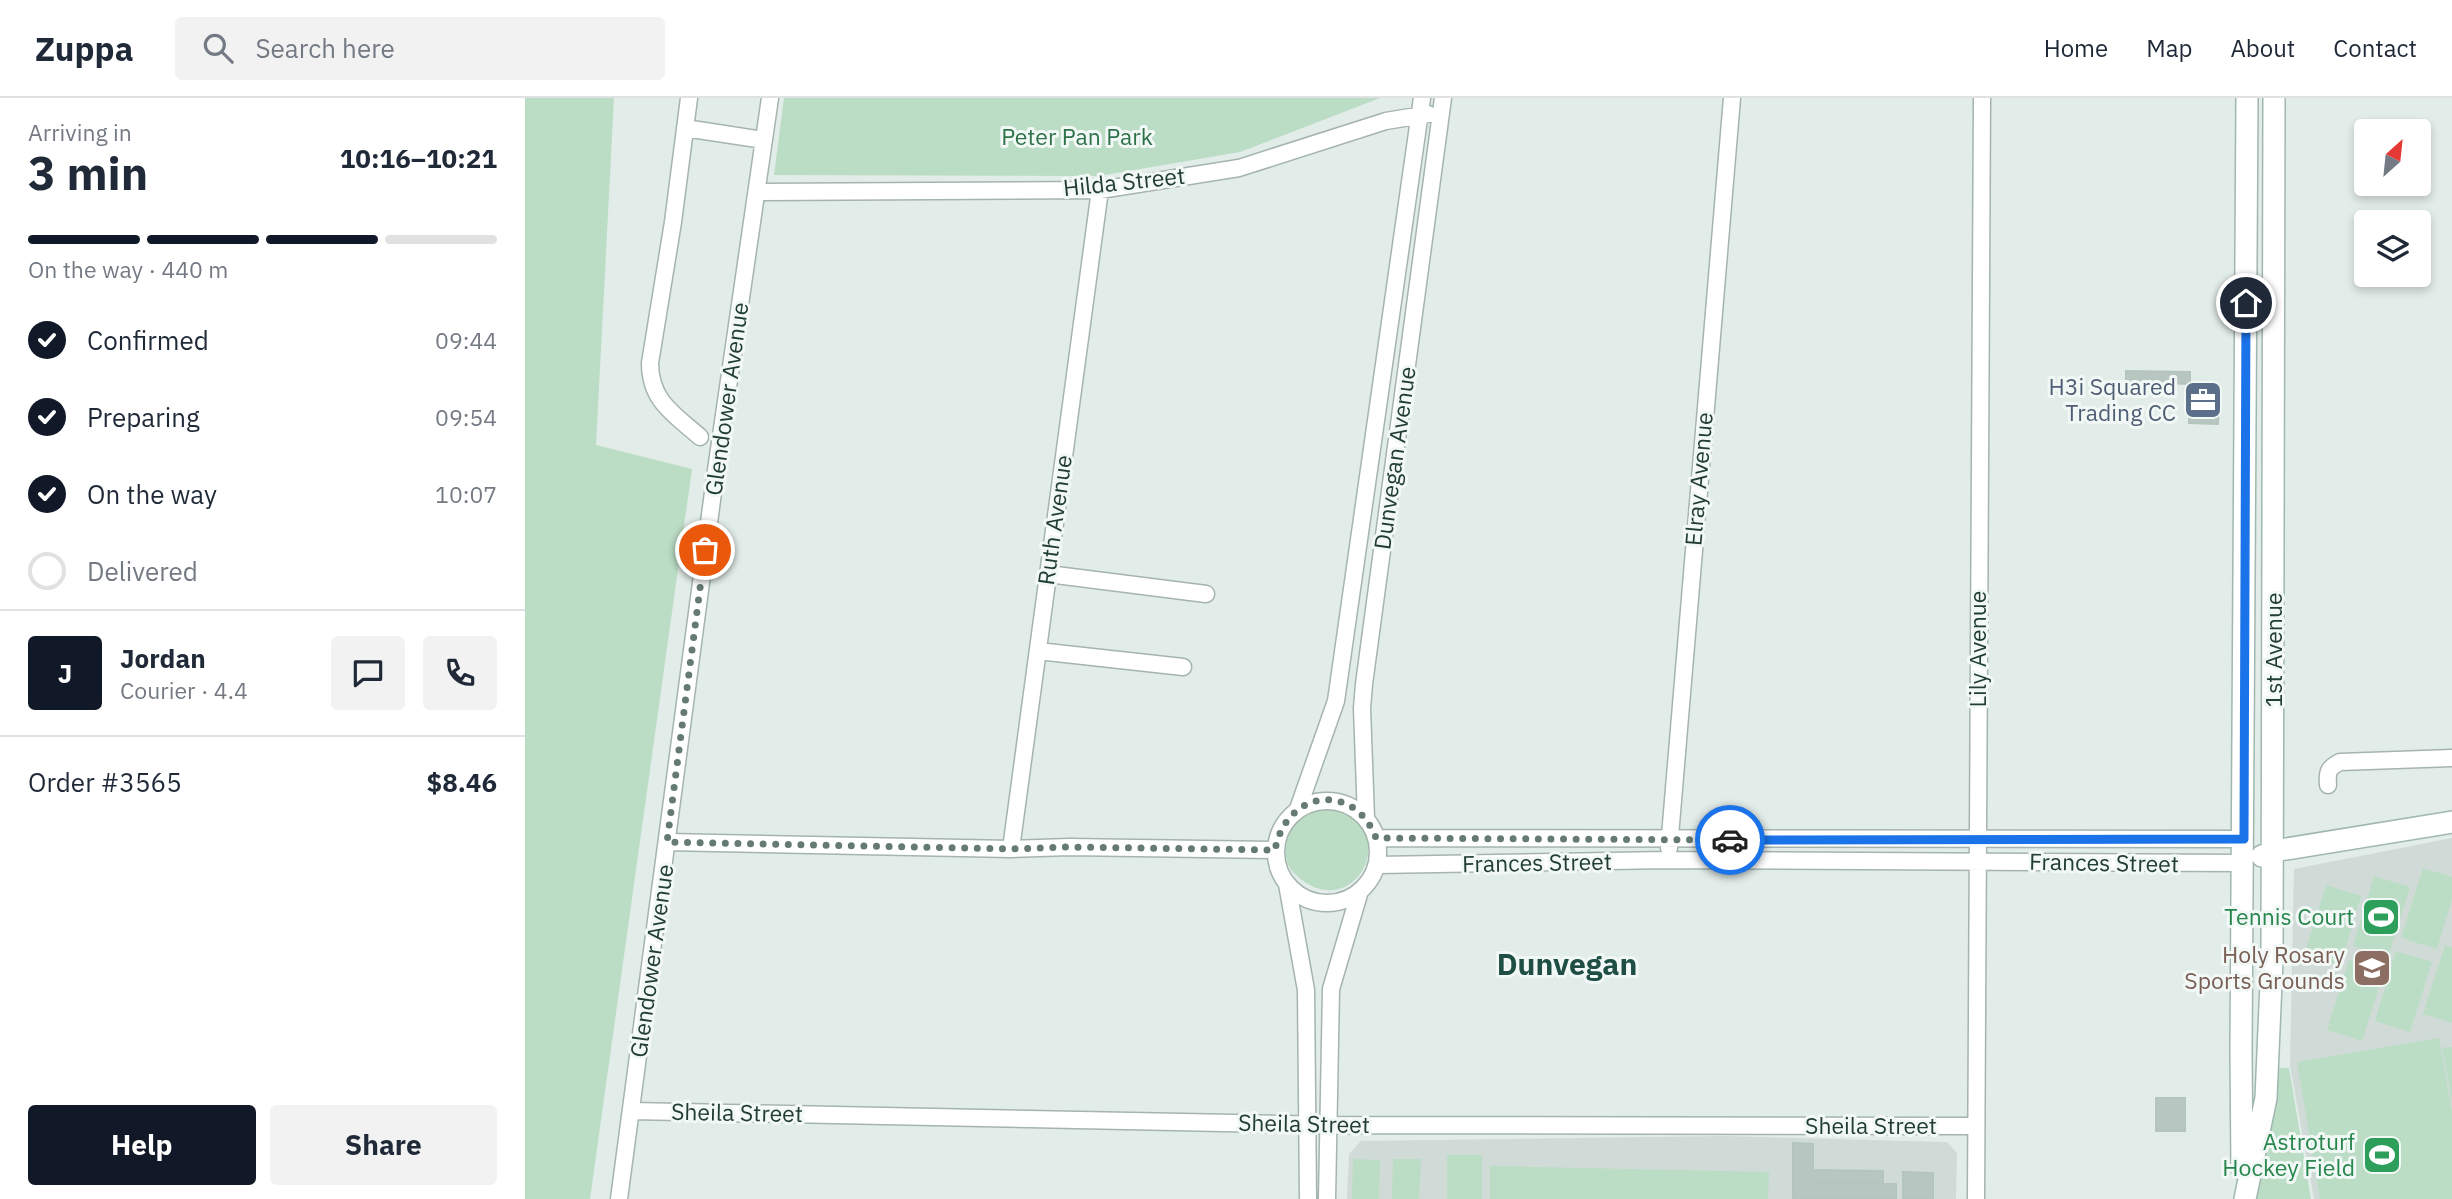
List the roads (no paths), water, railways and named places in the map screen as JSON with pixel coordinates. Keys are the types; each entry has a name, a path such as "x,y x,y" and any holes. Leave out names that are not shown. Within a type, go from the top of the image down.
{"main road":[{"name":"1st Avenue","path":"2244,1199 2241,1052 2247,98"},
{"name":"1st Avenue","path":"2244,1199 2266,1098 2269,1070 2275,703 2274,98"},
{"path":"2246,349 2273,351"},
{"path":"2243,704 2275,703"},
{"path":"2243,863 2274,852 2452,822"},
{"path":"2244,839 2274,852"}],"street":[{"path":"689,98 650,363 650,379 663,405 701,437"},
{"name":"Glendower Avenue","path":"619,1199 712,498 770,98"},
{"name":"Dunvegan Avenue","path":"1297,809 1336,701 1422,98"},
{"name":"Elray Avenue","path":"1667,860 1732,98"},
{"name":"Lily Avenue","path":"1976,1199 1982,98"},
{"name":"Dunvegan Avenue","path":"1366,818 1362,708 1442,105"},
{"name":"Hilda Street","path":"757,192 1100,190 1239,167 1387,121 1420,115 1442,105"},
{"path":"685,128 764,140"},
{"name":"Ruth Avenue","path":"1011,849 1100,190"},
{"path":"1386,340 1410,344"},
{"path":"1370,456 1395,460"},
{"path":"1048,574 1206,594"},
{"path":"1352,585 1377,589"},
{"path":"1038,651 1183,667"},
{"path":"1336,701 1362,708"},
{"path":"2328,785 2327,773 2331,766 2340,762 2452,758"},
{"path":"1327,1199 1331,989 1360,891 1377,865 1378,852 1376,838 1366,818 1355,808 1326,800 1311,802 1297,809 1286,820 1278,834 1275,850 1280,874 1287,884 1299,895 1314,902 1338,901 1360,891"},
{"name":"Frances Street","path":"1376,838 2244,839"},
{"path":"667,842 1011,849 1069,847 1275,850"},
{"name":"Frances Street","path":"1377,865 1667,860 2243,863"},
{"path":"1287,884 1306,990 1308,1199"},
{"path":"1306,990 1331,989"},
{"name":"Sheila Street","path":"632,1111 1328,1125 1976,1126"}],"place":[{"name":"H3i Squared Trading CC","path":"2203,400"},
{"name":"Tennis Court","path":"2381,917"},
{"name":"Holy Rosary Sports Grounds","path":"2372,968"},
{"name":"Astroturf Hockey Field","path":"2382,1155"}],"district":[{"name":"Dunvegan","path":"1567,965"}],"park label":[{"name":"Peter Pan Park","path":"1077,137"}]}
